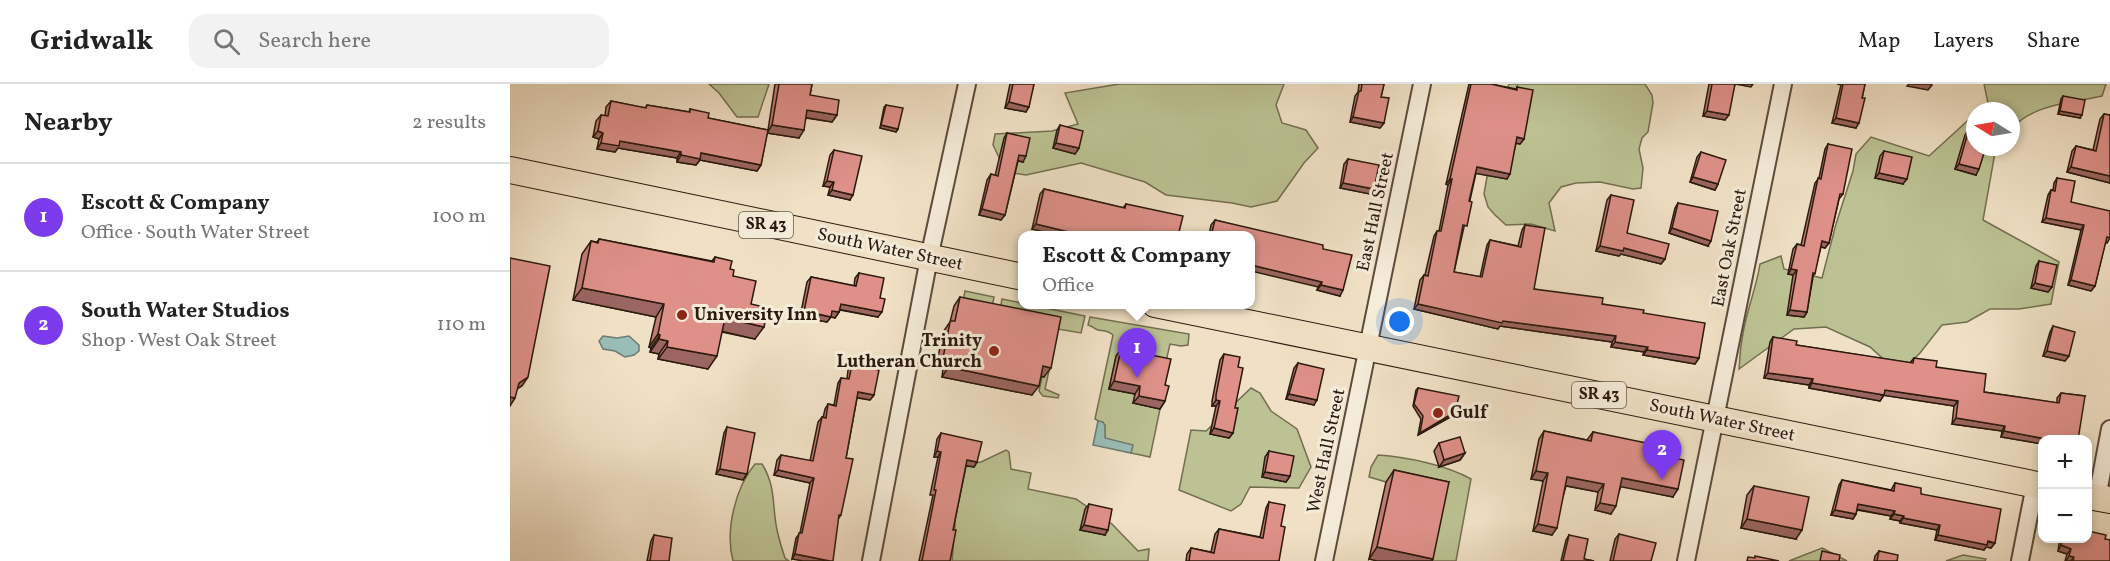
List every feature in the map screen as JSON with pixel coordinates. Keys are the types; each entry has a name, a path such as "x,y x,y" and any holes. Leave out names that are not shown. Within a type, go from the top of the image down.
{"main road":[{"name":"South Water Street","path":"510,171 1018,276"},
{"name":"South Water Street","path":"1179,309 2038,486"}],"street":[{"path":"871,561 929,258 968,84"},
{"name":"East Hall Street","path":"1368,348 1422,84"},
{"name":"East Oak Street","path":"1686,561 1783,84"},
{"name":"West Hall Street","path":"1324,561 1368,348"},
{"path":"2098,498 2110,429"},
{"path":"2020,561 2038,489"}],"green space":[{"path":"709,84 769,84 758,117 737,117 719,93"},
{"path":"1119,84 1284,84 1276,105 1282,123 1306,130 1318,148 1304,163 1277,201 1251,207 1166,195 1145,182 1081,163 1026,175 1006,172 993,145 995,134 1052,131 1078,124 1065,93"},
{"path":"1509,84 1645,84 1652,95 1653,103 1648,132 1642,138 1639,149 1643,168 1641,188 1633,189 1600,182 1576,183 1561,187 1549,203 1555,231 1531,224 1506,225 1488,207 1484,194 1496,125"},
{"path":"1984,84 2106,84 2102,96 2041,109 2020,121 2020,102 1988,102"},
{"path":"1966,122 1966,156 1994,156 1983,220 2059,262 2051,304 2019,309 1990,309 1967,322 1942,325 1902,371 1890,365 1870,347 1826,327 1794,329 1739,369 1743,330 1760,264 1781,256 1784,269 1822,278 1856,154 1871,137 1929,156"},
{"path":"965,291 994,297 991,313 962,306"},
{"path":"1002,299 1018,302 1018,309 1051,309 1085,316 1081,333 1058,329 1045,389 1059,395 1058,398 1043,396 1039,391 1042,377 1044,377 999,315"},
{"path":"1090,317 1189,334 1188,345 1170,344 1165,366 1116,357 1109,389 1135,394 1134,403 1160,409 1150,457 1131,453 1132,445 1105,439 1105,425 1095,419 1113,335 1108,331 1098,330 1088,325"},
{"path":"1251,388 1260,393 1271,411 1297,429 1311,467 1299,488 1250,487 1241,504 1231,511 1179,490 1191,430 1206,431"},
{"path":"1006,450 1009,452 1011,469 1031,473 1028,489 1076,499 1112,524 1138,551 1149,549 1148,561 952,561 955,526 953,467 981,462"},
{"path":"1378,455 1426,462 1471,479 1456,561 1427,561 1386,482 1369,477 1371,467"},
{"path":"755,464 762,464 770,480 775,521 785,558 789,561 733,561 730,537 733,510 742,485"},
{"path":"1822,548 1847,561 1789,561"},
{"path":"1963,555 1986,559 1985,561 1946,561"}],"water":[{"path":"603,336 617,338 629,336 639,345 639,351 625,357 615,351 603,349 599,341"},
{"path":"1098,421 1103,422 1105,426 1105,438 1133,445 1131,453 1093,445"}],"building":[{"path":"779,84 812,84 810,95 839,100 837,115 807,110 804,130 772,125"},
{"path":"1013,84 1034,84 1029,107 1009,102"},
{"path":"1362,84 1384,84 1381,97 1389,98 1384,123 1353,117"},
{"path":"1471,84 1491,84 1517,90 1517,87 1533,90 1524,139 1517,137 1510,174 1477,167 1469,201 1472,202 1467,226 1463,225 1454,272 1482,277 1490,240 1521,247 1525,225 1545,228 1534,289 1603,298 1602,304 1705,323 1699,358 1647,350 1648,347 1615,342 1616,336 1503,321 1502,323 1418,304 1424,275 1428,276 1437,231 1441,231"},
{"path":"1712,84 1735,84 1729,115 1707,111"},
{"path":"1843,84 1865,84 1862,98 1865,98 1859,123 1836,118"},
{"path":"2063,96 2085,100 2082,115 2060,111"},
{"path":"611,101 646,108 647,105 690,112 690,109 709,113 708,118 768,130 761,165 701,153 700,159 681,155 681,152 620,141 619,146 601,143 603,133 598,131 601,115 608,116"},
{"path":"886,105 903,108 898,129 881,125"},
{"path":"2104,114 2110,115 2110,176 2071,167 2076,146 2096,151"},
{"path":"1060,125 1083,131 1079,148 1056,143"},
{"path":"1007,133 1030,138 1026,156 1019,155 1005,215 982,209 991,174 998,176"},
{"path":"1966,140 1966,156 1983,156 1979,169 1959,164"},
{"path":"1828,144 1852,149 1843,194 1840,194 1829,243 1822,241 1815,274 1813,273 1807,312 1790,310 1797,270 1791,269 1797,244 1804,246 1818,178 1821,179"},
{"path":"834,150 862,156 853,195 832,190 834,182 827,181"},
{"path":"1884,151 1912,157 1907,179 1879,173"},
{"path":"1701,152 1726,160 1718,184 1693,177"},
{"path":"1348,159 1379,165 1374,189 1343,183"},
{"path":"2057,178 2075,181 2071,202 2110,211 2110,238 2107,237 2095,286 2071,280 2084,225 2046,218 2051,190 2055,191"},
{"path":"1044,189 1125,208 1126,204 1183,216 1179,231 1065,231 1036,224"},
{"path":"1611,195 1634,200 1627,233 1669,244 1665,259 1624,248 1623,251 1600,246"},
{"path":"1678,203 1718,211 1711,241 1672,228"},
{"path":"1215,220 1323,245 1323,249 1352,255 1343,290 1321,285 1322,282 1255,266 1255,231 1212,231"},
{"path":"599,239 714,262 715,257 732,261 730,269 734,270 733,276 756,281 751,304 768,308 764,327 725,318 717,356 667,347 668,341 659,339 658,334 664,304 582,288 591,241 598,243"},
{"path":"510,258 550,266 528,377 519,383 515,398 510,397"},
{"path":"2039,261 2057,265 2052,287 2035,283"},
{"path":"859,273 884,278 880,298 885,299 882,312 841,304 839,312 832,311 831,317 804,311 811,277 856,286"},
{"name":"Trinity Lutheran Church","path":"960,297 1061,317 1051,368 1043,366 1039,386 948,367 950,359 943,358 950,322 955,321"},
{"path":"2053,326 2075,332 2069,356 2047,351"},
{"path":"1773,337 1797,341 1796,345 1913,363 1914,358 1937,361 1936,367 1986,374 1984,392 2059,403 2061,393 2085,396 2079,435 2038,435 2038,438 2004,431 2005,426 1956,418 1958,401 1885,390 1884,395 1812,383 1813,379 1768,373"},
{"path":"1121,349 1171,359 1165,385 1169,386 1165,401 1139,396 1140,386 1114,381"},
{"path":"1224,354 1240,357 1238,367 1243,368 1235,408 1238,408 1233,433 1214,428 1220,401 1216,400 1216,395"},
{"path":"1298,363 1324,369 1317,400 1289,394"},
{"path":"852,365 879,370 874,395 858,392 846,458 853,459 841,515 839,515 833,561 795,554 814,478 778,470 781,455 813,461 822,417 826,418 828,404 836,406 841,378 849,379"},
{"name":"Gulf","path":"1418,388 1459,396 1455,412 1420,433 1423,416 1414,404"},
{"path":"727,427 755,433 747,474 720,469"},
{"path":"1544,431 1591,441 1593,432 1661,446 1659,455 1684,460 1678,489 1622,478 1616,506 1600,503 1604,484 1567,477 1557,528 1538,524 1548,473 1536,471"},
{"path":"941,433 982,442 977,462 967,460 953,530 956,530 950,561 922,561 936,490 934,490 941,452 937,451"},
{"path":"1460,437 1465,453 1444,460 1439,443"},
{"path":"1269,451 1294,456 1290,476 1265,472"},
{"path":"1394,470 1449,482 1433,559 1377,547"},
{"path":"1842,480 1894,491 1895,483 1921,488 1921,494 2001,509 1995,543 1988,541 1987,545 1938,535 1940,525 1903,518 1904,516 1894,514 1895,511 1858,504 1856,514 1835,510"},
{"path":"1754,486 1809,497 1802,530 1747,519"},
{"path":"1269,502 1285,505 1281,526 1285,527 1279,561 1189,561 1191,548 1214,553 1219,529 1263,538"},
{"path":"1089,504 1112,509 1108,530 1084,525"},
{"path":"2092,532 2106,535 2105,539 2110,540 2110,561 2073,561 2074,557 2069,556 2071,549 2061,545 2062,543 2092,543"},
{"path":"1619,534 1656,543 1651,561 1613,561"},
{"path":"654,535 672,538 669,561 650,561"},
{"path":"1569,535 1588,539 1584,559 1594,561 1563,561"},
{"path":"1822,551 1840,555 1839,561 1820,561"},
{"path":"1879,551 1898,555 1897,561 1877,561"},
{"path":"1755,556 1779,561 1747,561 1748,557 1755,558"}],"place":[{"name":"University Inn","path":"682,315"},
{"name":"Trinity Lutheran Church","path":"994,351"},
{"name":"Escott & Company","path":"1137,378"},
{"name":"Gulf","path":"1438,413"},
{"name":"South Water Studios","path":"1662,480"}]}
